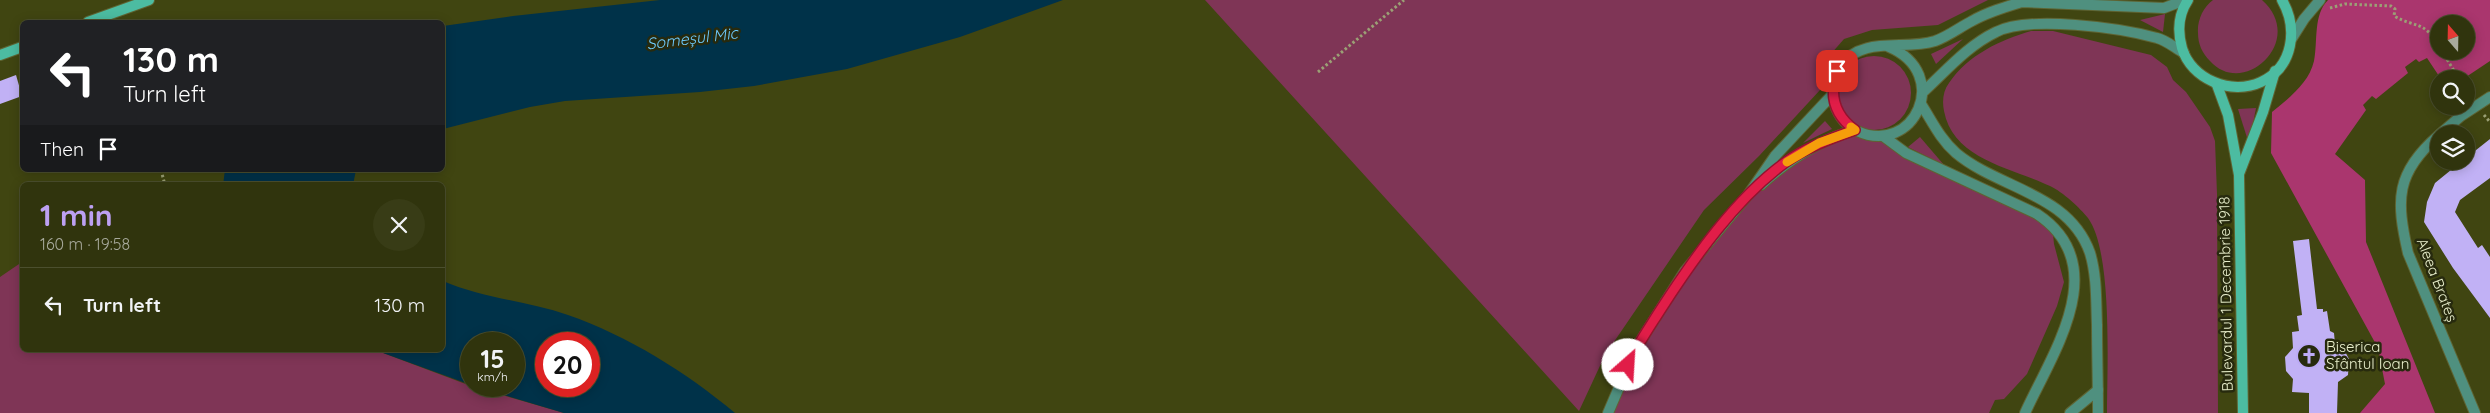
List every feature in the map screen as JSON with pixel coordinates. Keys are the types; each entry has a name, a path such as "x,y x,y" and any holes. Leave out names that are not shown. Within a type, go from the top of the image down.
{"main road":[{"path":"94,20 149,0"},
{"name":"Bulevardul 1 Decembrie 1918","path":"2187,0 2180,18 2179,35 2184,53 2196,71 2217,84 2246,86 2261,82 2275,71 2286,56 2292,38"},
{"path":"2282,0 2292,25 2292,38"},
{"path":"0,55 20,48"},
{"name":"Bulevardul 1 Decembrie 1918","path":"2239,175 2263,112 2275,71"},
{"name":"Bulevardul 1 Decembrie 1918","path":"2217,84 2228,114 2239,175 2243,413"}],"street":[{"path":"1890,47 1901,52 1911,60 1918,70 1923,92 1921,104 1916,115 1907,125 1895,133 1884,136 1868,135 1855,130 1840,117 1832,94 1837,71 1845,60 1858,50 1875,46 1890,47 1934,41 2002,7 2022,2 2164,8 2187,0"},
{"path":"2292,38 2304,18 2322,5"},
{"path":"1923,92 1963,54 1988,36 2006,27 2025,23 2071,24 2140,35 2160,39 2184,53"},
{"path":"1608,413 1635,350 1680,279 1748,195 1776,156 1832,94"},
{"name":"Aleea Brateș","path":"2450,125 2490,97"},
{"path":"1921,104 1941,139 1957,154 1983,172 2045,200 2064,215 2082,236 2090,254 2096,289 2098,413"},
{"path":"1748,195 1786,162 1819,143 1855,130"},
{"path":"1884,136 1906,154 2038,214 2052,224 2061,234 2074,267 2076,291 2072,311 2025,413"},
{"name":"Aleea Brateș","path":"2430,144 2412,163 2403,184 2400,203 2402,225 2408,253 2475,413"},
{"path":"2070,413 2098,390"}],"path":[{"path":"1318,72 1404,0"},
{"path":"2322,5 2391,6 2395,9 2394,16 2415,22 2430,34"}],"shaded area":[{"path":"1205,0 1988,0 1938,25 1872,30 1844,39 1823,63 1820,90 1759,156 1704,210 1605,355 1579,411"},
{"path":"2213,0 2262,0 2274,16 2278,32 2274,47 2266,60 2253,69 2239,73 2224,71 2210,61 2200,45 2198,33 2201,15"},
{"path":"2328,0 2490,0 2490,61 2475,71 2435,70 2427,58 2419,62 2416,59 2405,67 2408,73 2376,99 2372,96 2363,105 2366,110 2335,154 2365,180 2366,242 2435,413 2360,413 2385,384 2378,348 2271,153 2272,112 2298,90 2308,76 2314,61 2320,13"},
{"path":"2165,14 2163,32 2140,20"},
{"path":"2031,31 2053,31 2151,55 2167,67 2173,80 2186,92 2210,127 2215,141 2217,194 2218,413 2107,413 2108,341 2105,283 2102,257 2096,234 2088,218 2071,200 2055,189 1972,152 1959,141 1950,128 1944,111 1944,96 1945,89 1957,73 1965,64 1996,44"},
{"path":"1963,39 1936,64 1931,54"},
{"path":"1874,56 1895,62 1905,72 1911,93 1905,114 1895,124 1874,130 1853,124 1843,114 1837,93 1843,72 1853,62"},
{"path":"2256,108 2249,144 2238,109"},
{"path":"1825,121 1832,129 1803,143"},
{"path":"1855,130 1883,136 2052,224 2054,244 2064,282 2057,306 2027,374 2004,399 1995,400 1989,413 1608,413 1635,350 1685,271 1748,195 1786,162"},
{"path":"1920,137 1944,165 1908,147"},
{"path":"20,263 20,352 380,352 460,382 460,397 509,397 564,413 0,413 0,277"}],"water":[{"name":"Someșul Mic","path":"660,0 1063,0 960,37 847,69 754,86 700,92 565,101 530,107 445,128 445,26 513,16"},
{"path":"225,172 356,172 354,182 223,182"},
{"path":"445,282 473,292 552,310 613,333 697,383 735,413 564,413 511,397 525,397 525,332 460,332 460,381 380,352 445,352"}],"building":[{"path":"16,75 20,97 0,104 0,81"},
{"path":"2490,139 2490,178 2460,200 2455,212 2478,248 2482,245 2490,257 2490,318 2453,268 2424,222 2427,202 2435,183 2451,170 2475,170 2475,151"},
{"path":"2309,239 2317,309 2323,309 2323,312 2327,311 2330,331 2334,333 2335,344 2342,346 2349,359 2348,375 2338,382 2337,413 2309,413 2309,393 2292,392 2293,379 2286,371 2285,357 2293,348 2292,332 2299,331 2297,316 2302,315 2293,241"}],"slow traffic":[{"path":"1787,162 1819,143 1855,130 1851,127"}],"place":[{"name":"Biserica Sfântul Ioan","path":"2309,356"}],"route":[{"path":"1628,365 1635,350 1685,271 1748,195 1786,162 1834,136 1855,130 1840,117 1834,105 1832,94 1837,71"}]}
